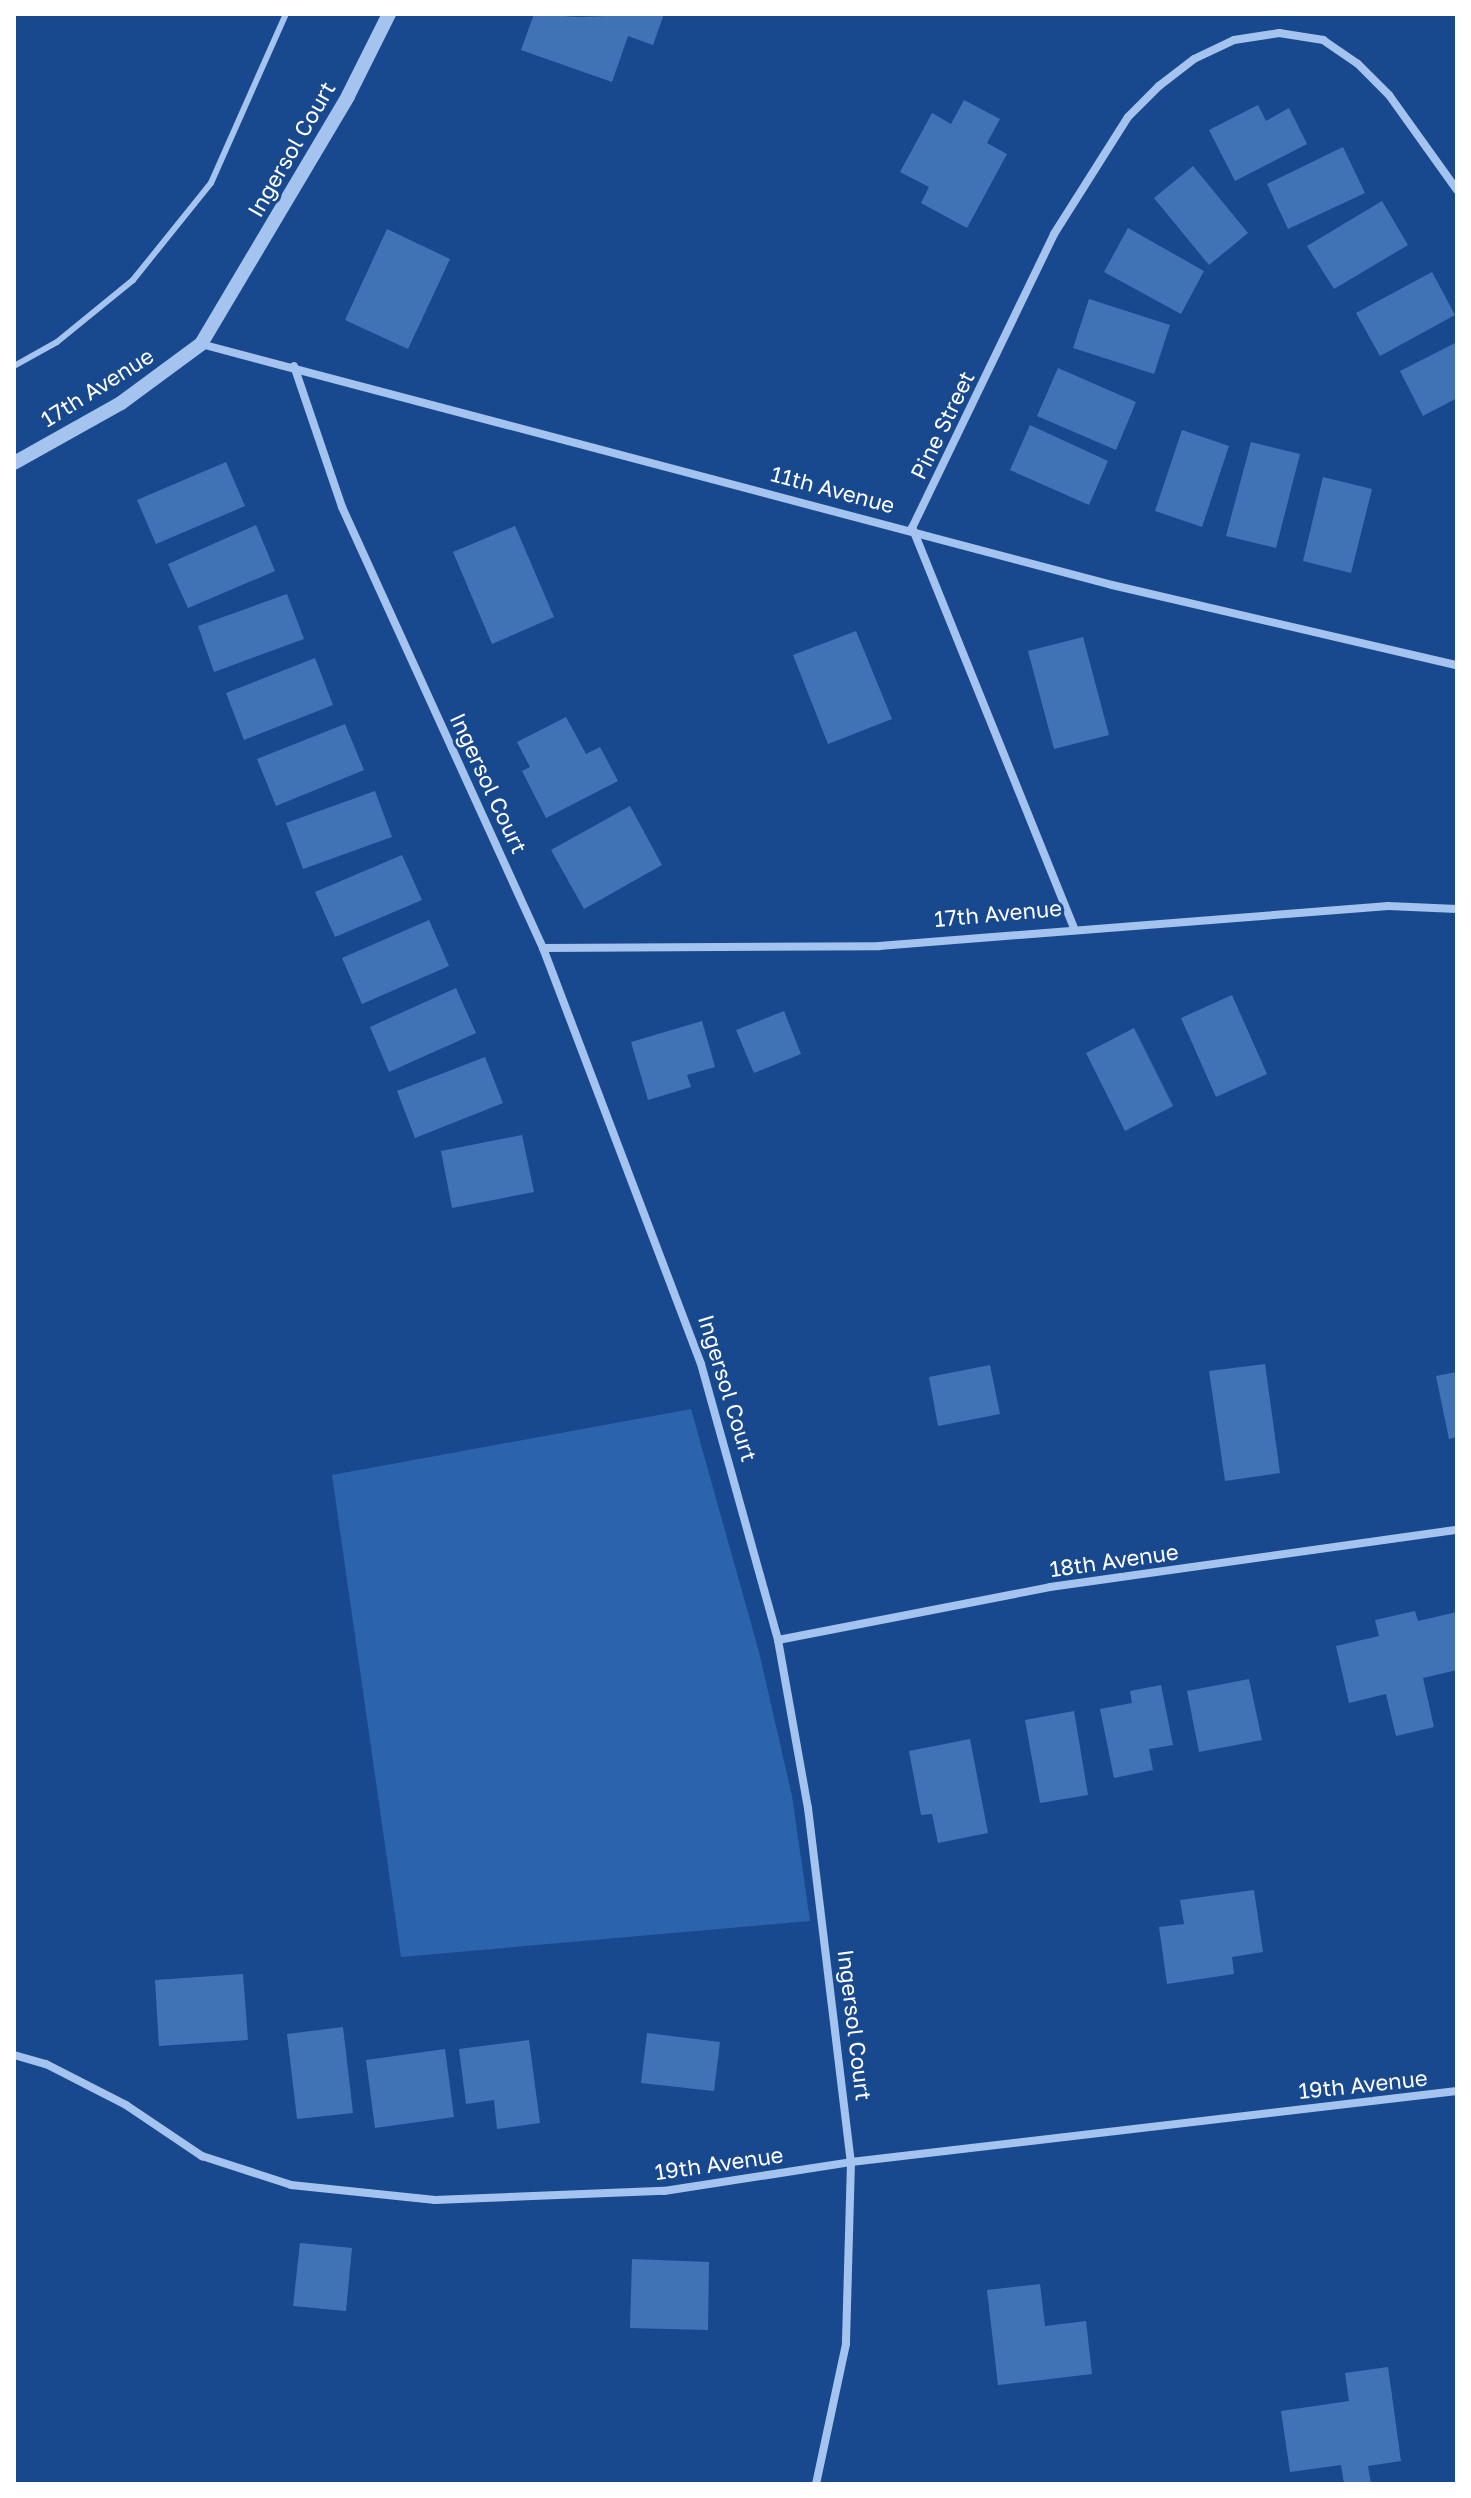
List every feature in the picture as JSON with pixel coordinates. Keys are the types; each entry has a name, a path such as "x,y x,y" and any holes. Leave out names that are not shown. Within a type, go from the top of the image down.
{"street":[{"name":"Ingersol Court","path":"201,344 348,96 389,14"},
{"name":"Pine Street","path":"912,528 1054,234 1128,117 1194,59 1234,40 1279,33 1323,40 1358,64 1389,95 1457,190"},
{"name":"11th Avenue","path":"201,344 912,528 1112,585 1457,665"},
{"name":"17th Avenue","path":"14,463 121,403 201,344"},
{"name":"Ingersol Court","path":"294,366 369,570 543,948 701,1364 778,1640 808,1808 851,2162 846,2344 816,2484"},
{"path":"912,528 1074,928"},
{"name":"17th Avenue","path":"543,948 879,946 1074,928 1388,906 1457,909"},
{"name":"18th Avenue","path":"778,1640 1050,1587 1457,1530"},
{"name":"19th Avenue","path":"14,2055 46,2064 126,2105 202,2156 291,2185 465,2199 664,2191 851,2162 1457,2091"}],"lane":[{"path":"14,366 57,342 133,280 211,183 286,14"}],"shaded area":[{"path":"691,1409 759,1652 792,1796 810,1921 401,1957 332,1475"}],"building":[{"path":"534,14 578,17 664,14 653,45 628,36 612,82 521,50"},
{"path":"964,100 1000,119 987,143 1007,154 967,228 921,203 929,187 900,172 932,113 951,124"},
{"path":"1258,105 1266,121 1289,108 1307,144 1235,181 1209,130"},
{"path":"1343,147 1365,193 1288,229 1267,184"},
{"path":"1193,166 1248,233 1209,265 1154,198"},
{"path":"1382,201 1408,245 1334,289 1307,246"},
{"path":"1128,228 1204,271 1181,314 1104,272"},
{"path":"387,229 450,259 408,349 345,320"},
{"path":"1432,272 1455,315 1380,356 1356,313"},
{"path":"1089,299 1170,325 1154,374 1073,348"},
{"path":"1457,342 1457,398 1423,416 1400,371"},
{"path":"1058,368 1136,402 1116,450 1037,416"},
{"path":"1030,425 1108,461 1089,505 1010,470"},
{"path":"1182,430 1229,446 1202,527 1155,511"},
{"path":"1251,442 1300,454 1276,548 1226,536"},
{"path":"226,462 245,506 156,544 137,500"},
{"path":"1323,477 1372,489 1351,573 1303,561"},
{"path":"256,525 275,571 188,608 168,564"},
{"path":"515,526 554,617 492,644 453,552"},
{"path":"287,594 304,639 214,672 198,626"},
{"path":"856,631 892,719 828,744 793,655"},
{"path":"1083,637 1109,735 1054,749 1028,651"},
{"path":"315,658 333,705 244,740 226,693"},
{"path":"566,717 586,754 600,747 618,781 546,818 522,771 530,767 517,742"},
{"path":"345,724 364,770 276,806 257,759"},
{"path":"375,791 392,837 303,869 286,823"},
{"path":"630,806 662,865 584,909 551,850"},
{"path":"402,855 422,900 335,937 315,892"},
{"path":"429,920 449,966 362,1004 342,958"},
{"path":"456,988 476,1033 389,1072 370,1027"},
{"path":"1232,995 1267,1074 1216,1097 1181,1018"},
{"path":"784,1011 801,1054 754,1073 736,1030"},
{"path":"702,1021 715,1067 687,1075 691,1087 648,1100 631,1042"},
{"path":"1134,1028 1173,1106 1125,1131 1086,1053"},
{"path":"485,1057 503,1103 415,1138 397,1091"},
{"path":"522,1135 534,1192 452,1208 441,1151"},
{"path":"1265,1364 1280,1473 1225,1481 1209,1371"},
{"path":"990,1365 1000,1414 938,1426 929,1377"},
{"path":"1457,1372 1457,1437 1449,1439 1436,1376"},
{"path":"1415,1611 1418,1621 1457,1612 1457,1670 1423,1678 1434,1727 1396,1736 1386,1694 1349,1703 1336,1646 1379,1636 1375,1620"},
{"path":"1249,1679 1262,1740 1199,1752 1187,1691"},
{"path":"1161,1685 1173,1745 1149,1749 1153,1770 1114,1778 1100,1709 1132,1703 1130,1691"},
{"path":"1074,1711 1088,1795 1040,1803 1025,1720"},
{"path":"970,1739 988,1833 938,1843 932,1814 921,1815 909,1751"},
{"path":"1254,1890 1263,1952 1232,1957 1234,1974 1167,1984 1159,1927 1184,1924 1180,1900"},
{"path":"243,1974 248,2040 159,2046 155,1980"},
{"path":"343,2027 353,2113 297,2119 287,2034"},
{"path":"647,2033 720,2042 714,2091 641,2083"},
{"path":"529,2040 540,2123 497,2129 494,2100 466,2104 459,2049"},
{"path":"445,2049 454,2117 375,2128 366,2060"},
{"path":"300,2243 352,2248 346,2311 293,2306"},
{"path":"632,2259 709,2262 708,2330 630,2328"},
{"path":"1040,2284 1045,2326 1086,2321 1092,2374 998,2385 987,2290"},
{"path":"1388,2367 1401,2461 1368,2466 1371,2484 1344,2484 1341,2465 1290,2472 1281,2411 1349,2401 1345,2373"}]}
